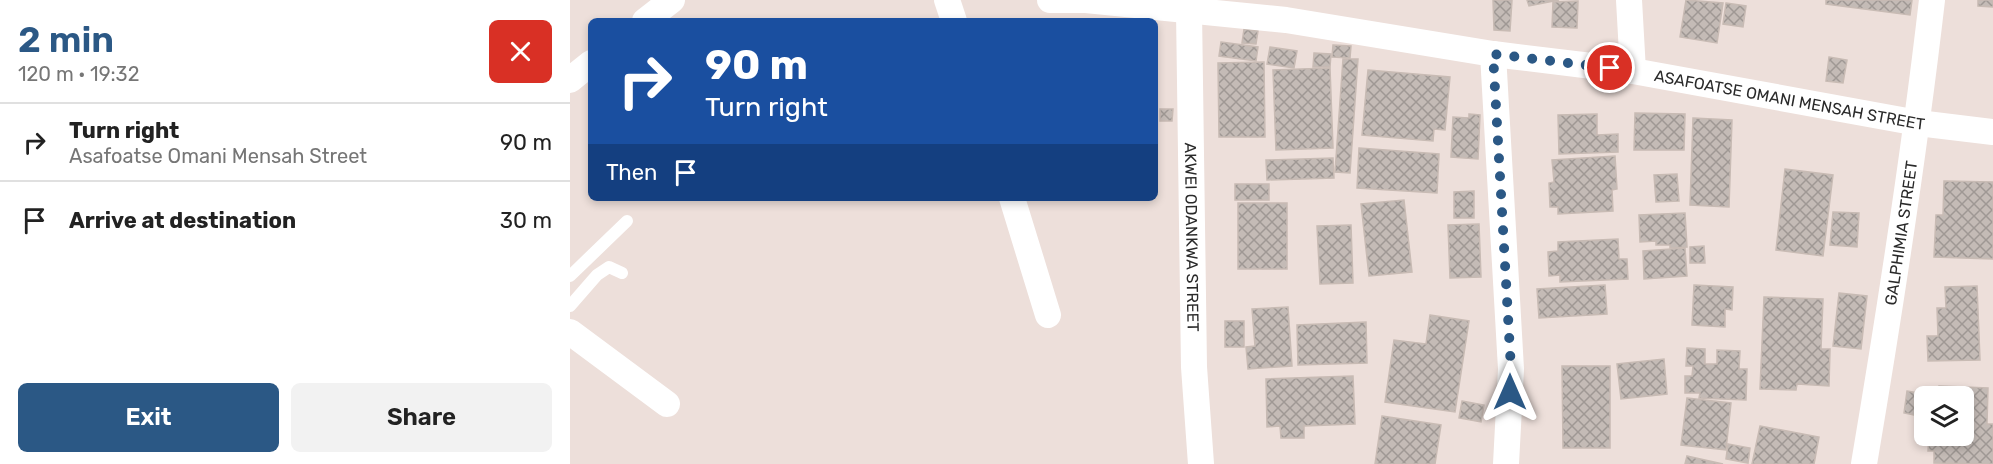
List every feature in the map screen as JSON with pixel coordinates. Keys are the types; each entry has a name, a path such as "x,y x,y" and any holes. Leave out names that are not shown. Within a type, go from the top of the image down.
{"street":[{"path":"649,18 672,0"},
{"path":"947,0 953,18"},
{"name":"ASAFOATSE OMANI MENSAH STREET","path":"1050,0 1086,0 1190,11 1285,10 1493,54 1633,71 1918,123 1993,132"},
{"path":"1629,0 1633,71"},
{"name":"GALPHIMIA STREET","path":"1864,464 1918,123 1932,0"},
{"name":"AKWEI ODANKWA STREET","path":"1190,11 1194,367 1201,464"},
{"path":"1493,54 1511,369 1506,464"},
{"path":"570,80 588,65"},
{"path":"1013,201 1048,315"},
{"path":"570,332 668,404"}],"lane":[{"path":"570,276 627,221"},
{"path":"570,306 597,275 609,267 622,273"}],"building":[{"path":"1493,0 1512,0 1510,31 1494,30"},
{"path":"1527,0 1559,0 1529,6"},
{"path":"1686,0 1723,3 1717,43 1680,37"},
{"path":"1826,0 1912,0 1910,15 1826,4"},
{"path":"1978,0 1993,0 1993,7 1978,6"},
{"path":"1578,1 1577,28 1552,27 1553,2"},
{"path":"1726,3 1746,6 1743,27 1723,24"},
{"path":"1244,29 1258,31 1256,44 1242,43"},
{"path":"1221,42 1258,47 1256,61 1219,56"},
{"path":"1333,45 1351,46 1350,58 1332,57"},
{"path":"1270,47 1297,51 1294,68 1267,64"},
{"path":"1314,53 1331,54 1330,67 1313,67"},
{"path":"1829,57 1847,60 1843,83 1826,81"},
{"path":"1343,59 1358,59 1350,173 1335,172"},
{"path":"1264,62 1265,137 1219,137 1218,63"},
{"path":"1330,68 1333,148 1276,150 1273,70"},
{"path":"1368,70 1450,77 1445,130 1434,129 1433,141 1362,135"},
{"path":"1160,109 1173,109 1172,121 1160,121"},
{"path":"1635,113 1685,114 1684,150 1634,150"},
{"path":"1469,114 1480,115 1478,159 1451,157 1453,117 1469,118"},
{"path":"1597,114 1597,135 1618,134 1618,152 1559,154 1558,115"},
{"path":"1693,118 1732,120 1729,207 1690,205"},
{"path":"1359,148 1439,154 1437,193 1357,188"},
{"path":"1615,156 1617,189 1612,190 1613,211 1558,214 1558,207 1550,207 1549,183 1554,182 1552,160"},
{"path":"1333,158 1334,178 1267,180 1266,160"},
{"path":"1785,169 1833,175 1823,256 1776,250"},
{"path":"1677,174 1679,201 1656,202 1654,175"},
{"path":"1944,181 1993,182 1993,259 1934,257 1936,215 1943,215"},
{"path":"1235,184 1269,184 1269,200 1235,200"},
{"path":"1474,191 1474,218 1454,218 1454,192"},
{"path":"1404,200 1412,272 1369,276 1361,204"},
{"path":"1238,203 1287,203 1287,269 1238,269"},
{"path":"1833,212 1859,213 1857,247 1830,245"},
{"path":"1685,213 1687,247 1670,248 1670,245 1656,245 1656,241 1640,242 1639,215"},
{"path":"1479,224 1481,277 1450,278 1448,225"},
{"path":"1351,225 1353,283 1320,284 1317,226"},
{"path":"1618,239 1619,259 1627,259 1628,279 1560,282 1560,275 1549,276 1548,252 1558,251 1558,242"},
{"path":"1704,246 1705,263 1690,263 1690,247"},
{"path":"1685,248 1687,276 1644,279 1643,251"},
{"path":"1605,285 1607,314 1539,318 1537,289"},
{"path":"1694,285 1733,287 1732,310 1725,309 1725,327 1692,325"},
{"path":"1977,286 1980,360 1928,361 1927,336 1938,336 1937,308 1946,308 1945,287"},
{"path":"1839,293 1867,296 1861,349 1833,346"},
{"path":"1764,297 1823,299 1821,349 1830,349 1829,386 1797,384 1796,390 1760,389"},
{"path":"1288,307 1292,366 1248,369 1246,347 1255,346 1252,309"},
{"path":"1430,315 1469,321 1455,412 1385,402 1394,340 1426,344"},
{"path":"1225,321 1244,321 1244,347 1225,347"},
{"path":"1366,322 1367,363 1298,365 1297,325"},
{"path":"1687,348 1705,349 1705,364 1717,364 1717,350 1740,351 1739,369 1747,369 1746,400 1699,398 1700,393 1685,393 1685,376 1692,376 1693,366 1686,366"},
{"path":"1664,359 1667,394 1621,399 1617,364"},
{"path":"1562,366 1610,366 1610,448 1563,448"},
{"path":"1353,376 1355,424 1304,426 1304,438 1281,438 1280,426 1267,427 1266,379"},
{"path":"1974,387 1988,388 1987,424 1993,424 1993,464 1934,463 1934,451 1928,451 1928,446 1974,446"},
{"path":"1907,391 1914,392 1914,415 1904,413"},
{"path":"1687,398 1731,403 1726,450 1681,445"},
{"path":"1462,401 1484,405 1481,422 1459,418"},
{"path":"1382,416 1441,425 1435,464 1375,464"},
{"path":"1760,426 1819,437 1814,464 1752,464"},
{"path":"1728,444 1750,448 1748,463 1726,459"},
{"path":"1687,456 1723,464 1685,464"}],"route":[{"path":"1510,392 1511,369 1493,54 1610,68"}]}
